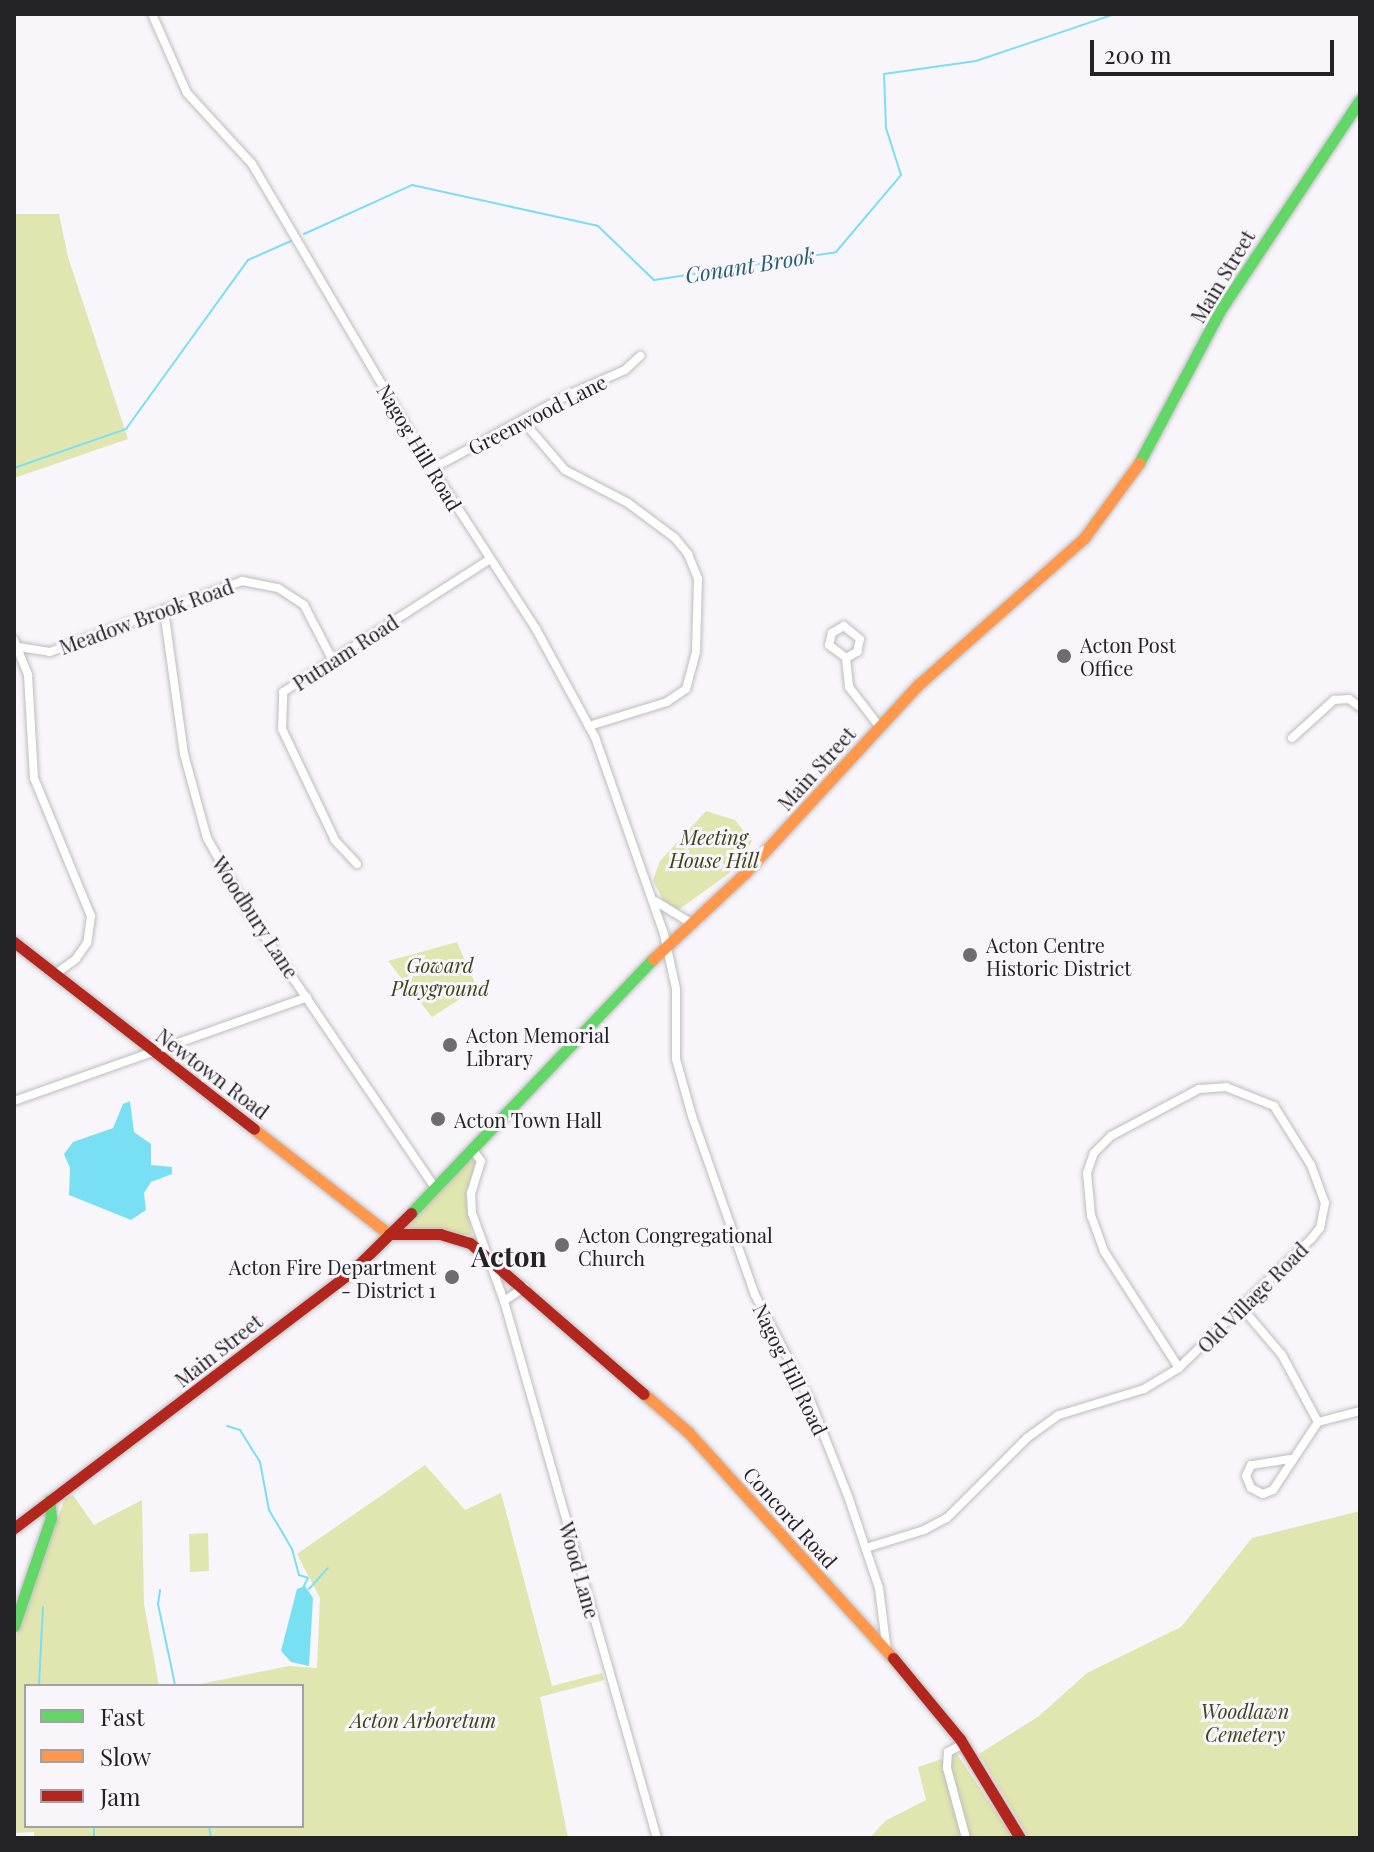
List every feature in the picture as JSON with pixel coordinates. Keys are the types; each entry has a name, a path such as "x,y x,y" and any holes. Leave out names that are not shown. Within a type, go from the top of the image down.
{"main road":[{"name":"Main Street","path":"14,1528 349,1274 436,1189 664,948 745,873 879,726 1084,538 1127,485 1221,309 1354,114 1360,100"},
{"name":"Newtown Road","path":"14,942 389,1234"},
{"name":"Concord Road","path":"389,1234 455,1237 481,1251 688,1432 887,1652 963,1744 1020,1838"},
{"path":"14,1626 51,1518 49,1500"}],"street":[{"name":"Nagog Hill Road","path":"152,14 187,93 252,164 432,469 490,559 589,726 654,900 676,989 676,1059 692,1116 755,1295 810,1400 866,1548 886,1621 887,1652"},
{"name":"Greenwood Lane","path":"432,469 522,420 620,373 640,356"},
{"path":"522,420 565,470 628,503 675,538 696,572 696,652 686,689 673,700 589,726"},
{"name":"Putnam Road","path":"357,864 335,840 279,721 283,692 490,559"},
{"name":"Meadow Brook Road","path":"16,643 50,652 242,581 278,588 304,605 332,659"},
{"name":"Woodbury Lane","path":"164,610 194,807 225,874 436,1189"},
{"path":"16,643 28,675 34,778 91,916 87,943 76,959 55,974"},
{"path":"846,658 849,687 879,726"},
{"path":"1292,738 1334,700 1349,699 1360,707"},
{"path":"654,900 691,923"},
{"path":"14,1101 307,997"},
{"name":"Old Village Road","path":"866,1548 936,1525 965,1504 1027,1438 1059,1415 1144,1389 1179,1368 1320,1228 1322,1186 1274,1106 1238,1090 1199,1089 1111,1136 1094,1153 1087,1173 1091,1216 1104,1251 1179,1368"},
{"name":"Concord Road","path":"473,1150 481,1161 470,1202 492,1259"},
{"name":"Wood Lane","path":"492,1259 657,1838"},
{"path":"504,1301 525,1287"},
{"path":"1242,1308 1282,1355 1318,1422"},
{"path":"1290,1459 1251,1465 1246,1476 1251,1488 1271,1492 1290,1459 1318,1422 1360,1411"},
{"path":"963,1744 948,1752 947,1768 966,1838"}],"green space":[{"path":"14,214 59,214 68,257 128,439 14,478"},
{"name":"Meeting House Hill","path":"706,811 735,820 752,841 738,867 678,910 663,900 653,880 660,861"},
{"name":"Goward Playground","path":"457,942 477,988 432,1017 388,961"},
{"path":"470,1158 476,1162 466,1196 472,1235 395,1233"},
{"name":"Acton Arboretum","path":"425,1465 465,1510 501,1493 552,1686 602,1673 604,1680 540,1697 568,1838 34,1838 34,1832 14,1833 14,1642 65,1498 73,1495 94,1525 142,1500 144,1604 159,1684 24,1684 24,1828 304,1828 304,1684 200,1684 289,1666 317,1668 320,1598 297,1554"},
{"name":"Woodlawn Cemetery","path":"1360,1511 1360,1838 1029,1838 979,1754 1039,1716 1087,1673 1181,1627 1252,1538"},
{"path":"208,1533 209,1571 190,1572 189,1534"},
{"path":"957,1754 1013,1838 870,1838 885,1821 926,1800 918,1767"}],"water":[{"path":"130,1101 134,1132 151,1144 151,1165 172,1167 172,1174 151,1182 144,1193 146,1210 131,1220 69,1195 70,1168 64,1154 73,1142 113,1128 123,1104"},
{"path":"305,1586 313,1598 309,1666 291,1662 281,1651 297,1589"}],"waterway":[{"name":"Conant Brook","path":"304,234 412,185 598,226 654,280 836,252 901,175 886,128 884,74 976,61 1115,14"},
{"name":"Conant Brook","path":"14,468 126,429 248,260 291,241"},
{"path":"227,1426 240,1430 260,1462 269,1510 292,1549 299,1575 308,1578 303,1588"},
{"path":"309,1589 328,1568"},
{"path":"160,1590 158,1604 175,1684"},
{"path":"39,1684 43,1607"},
{"path":"94,1828 94,1838"},
{"path":"209,1828 211,1838"}],"traffic: fast":[{"path":"1139,463 1221,309 1360,100"},
{"path":"411,1213 653,959"},
{"path":"14,1626 51,1518 49,1500"}],"traffic: slow":[{"path":"653,959 745,873 918,685 1084,538 1139,463"},
{"path":"254,1129 389,1234"},
{"path":"644,1394 688,1432 893,1658"}],"traffic: jam":[{"path":"14,942 254,1129"},
{"path":"14,1528 349,1274 411,1213"},
{"path":"389,1234 440,1234 470,1243 644,1394"},
{"path":"893,1658 960,1739 1020,1838"}],"place":[{"name":"Acton Post Office","path":"1064,656"},
{"name":"Acton Centre Historic District","path":"970,955"},
{"name":"Acton Memorial Library","path":"450,1045"},
{"name":"Acton Town Hall","path":"438,1119"},
{"name":"Acton Congregational Church","path":"562,1245"},
{"name":"Acton Fire Department - District 1","path":"452,1277"}],"district":[{"name":"Acton","path":"509,1256"}]}
